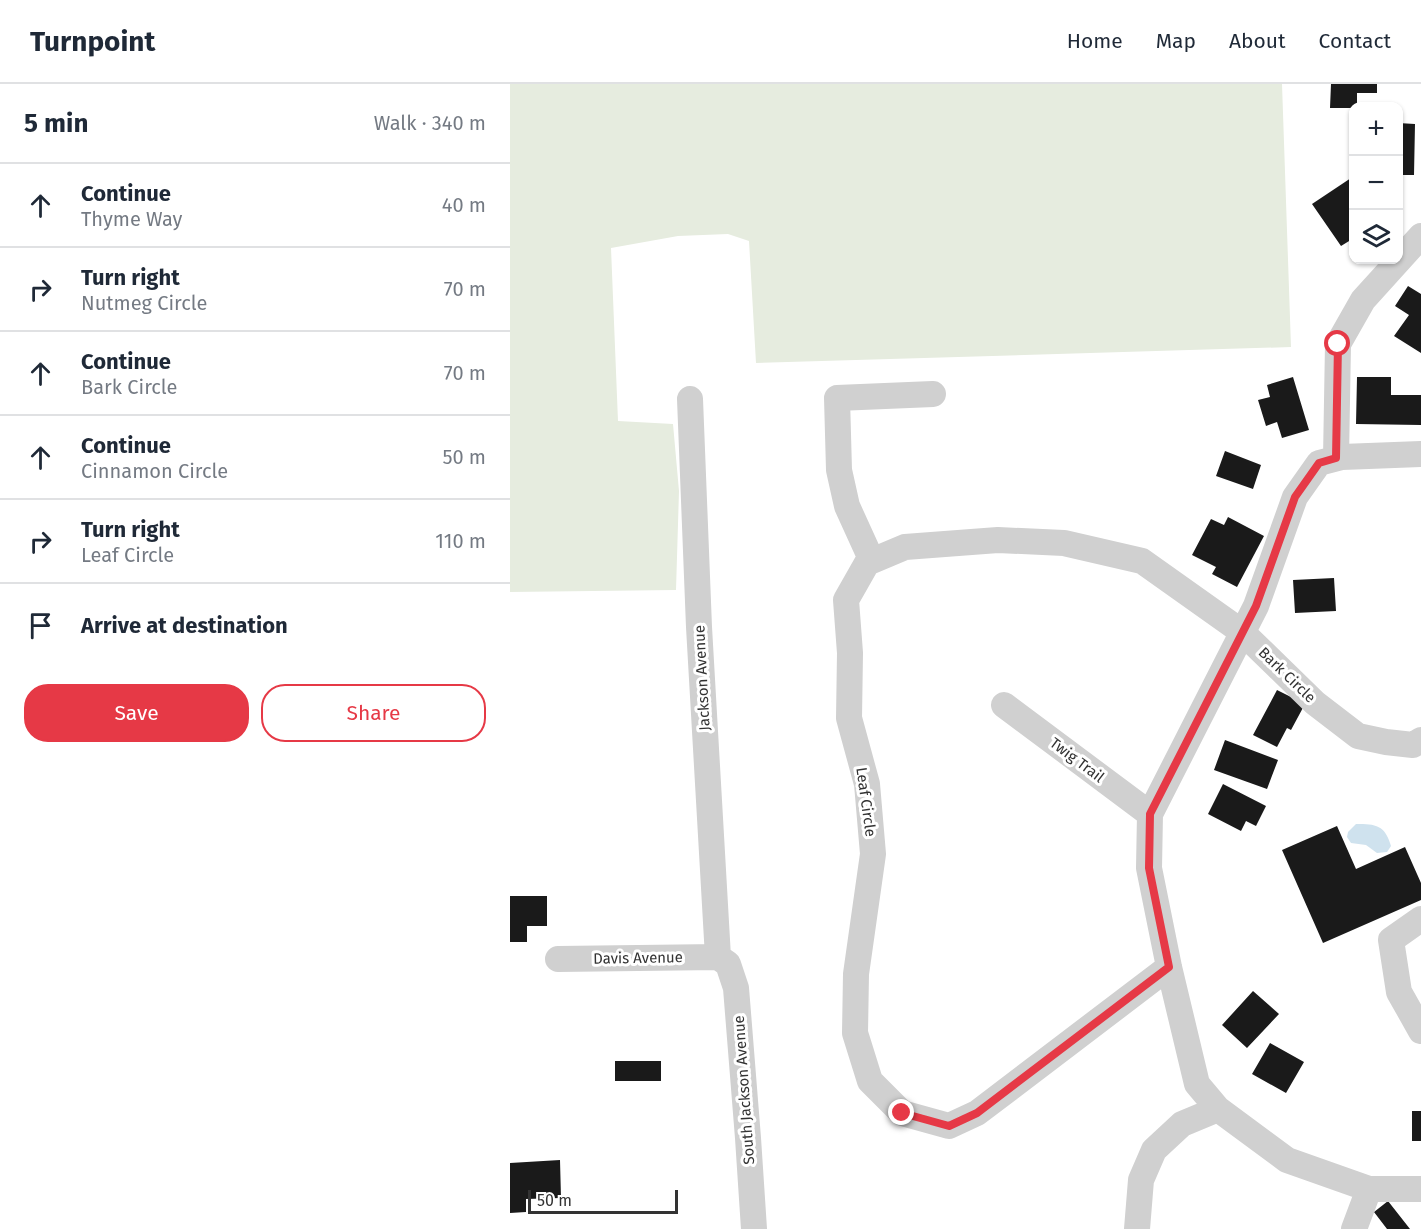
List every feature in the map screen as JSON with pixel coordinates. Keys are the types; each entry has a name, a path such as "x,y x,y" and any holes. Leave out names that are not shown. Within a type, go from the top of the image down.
{"street":[{"path":"1336,458 1338,344 1363,300 1421,236"},
{"path":"933,394 837,398 839,470 847,506 872,561 905,547 998,540 1064,543 1142,561 1242,632"},
{"name":"Jackson Avenue","path":"690,399 700,639 718,957"},
{"path":"1421,454 1342,456 1319,463 1295,497 1256,606 1150,814 1149,868 1169,967 1197,1084 1218,1109 1287,1160 1369,1189 1421,1189"},
{"name":"Leaf Circle","path":"872,561 867,563 846,600 850,653 849,718 867,784 873,854 856,974 855,1021 855,1033 870,1082 902,1113 949,1126 977,1113 1169,967"},
{"name":"Bark Circle","path":"1242,632 1315,703 1358,736 1413,745 1421,740"},
{"name":"Twig Trail","path":"1004,705 1150,814"},
{"path":"1421,919 1391,940 1399,992 1421,1031"},
{"name":"Davis Avenue","path":"558,959 718,957"},
{"name":"South Jackson Avenue","path":"718,957 728,964 736,988 753,1229"},
{"path":"1137,1229 1141,1180 1154,1150 1182,1124 1218,1109"},
{"path":"1354,1229 1369,1189"}],"shaded area":[{"path":"510,84 1282,84 1291,347 756,363 749,241 728,234 678,236 611,248 618,421 673,424 679,491 676,590 510,592"}],"water":[{"path":"1356,824 1374,825 1383,830 1391,846 1387,852 1377,853 1366,845 1351,843 1347,837 1348,832"}],"building":[{"path":"1331,84 1377,84 1377,93 1357,93 1357,102 1349,102 1349,108 1330,108"},
{"path":"1403,123 1415,124 1414,175 1403,175"},
{"path":"1349,179 1349,241 1341,246 1312,204"},
{"path":"1408,286 1421,294 1421,353 1394,336 1409,315 1395,306"},
{"path":"1293,377 1309,430 1282,438 1277,422 1266,426 1258,400 1270,397 1267,385"},
{"path":"1357,377 1391,377 1391,395 1421,395 1421,425 1356,424"},
{"path":"1225,451 1261,465 1253,489 1216,476"},
{"path":"1228,517 1264,536 1237,587 1212,574 1216,567 1192,555 1211,519 1224,525"},
{"path":"1334,578 1336,611 1295,613 1293,580"},
{"path":"1277,690 1305,704 1291,730 1287,728 1277,747 1253,735"},
{"path":"1225,740 1278,760 1267,789 1214,770"},
{"path":"1223,784 1266,806 1256,826 1246,821 1241,831 1208,814"},
{"path":"1337,826 1356,869 1405,847 1421,883 1421,900 1323,943 1282,850"},
{"path":"510,896 547,896 547,926 527,926 527,942 510,942"},
{"path":"1253,991 1279,1014 1247,1048 1222,1025"},
{"path":"1270,1043 1304,1062 1286,1093 1252,1074"},
{"path":"615,1061 661,1061 661,1081 615,1081"},
{"path":"1412,1111 1421,1111 1421,1141 1412,1141"},
{"path":"560,1160 561,1198 526,1199 526,1212 510,1213 510,1163"},
{"path":"1388,1201 1410,1229 1387,1229 1374,1212"}],"route":[{"path":"902,1113 949,1126 977,1113 1169,967 1149,868 1150,814 1256,606 1295,497 1319,463 1336,458 1338,344"}]}
